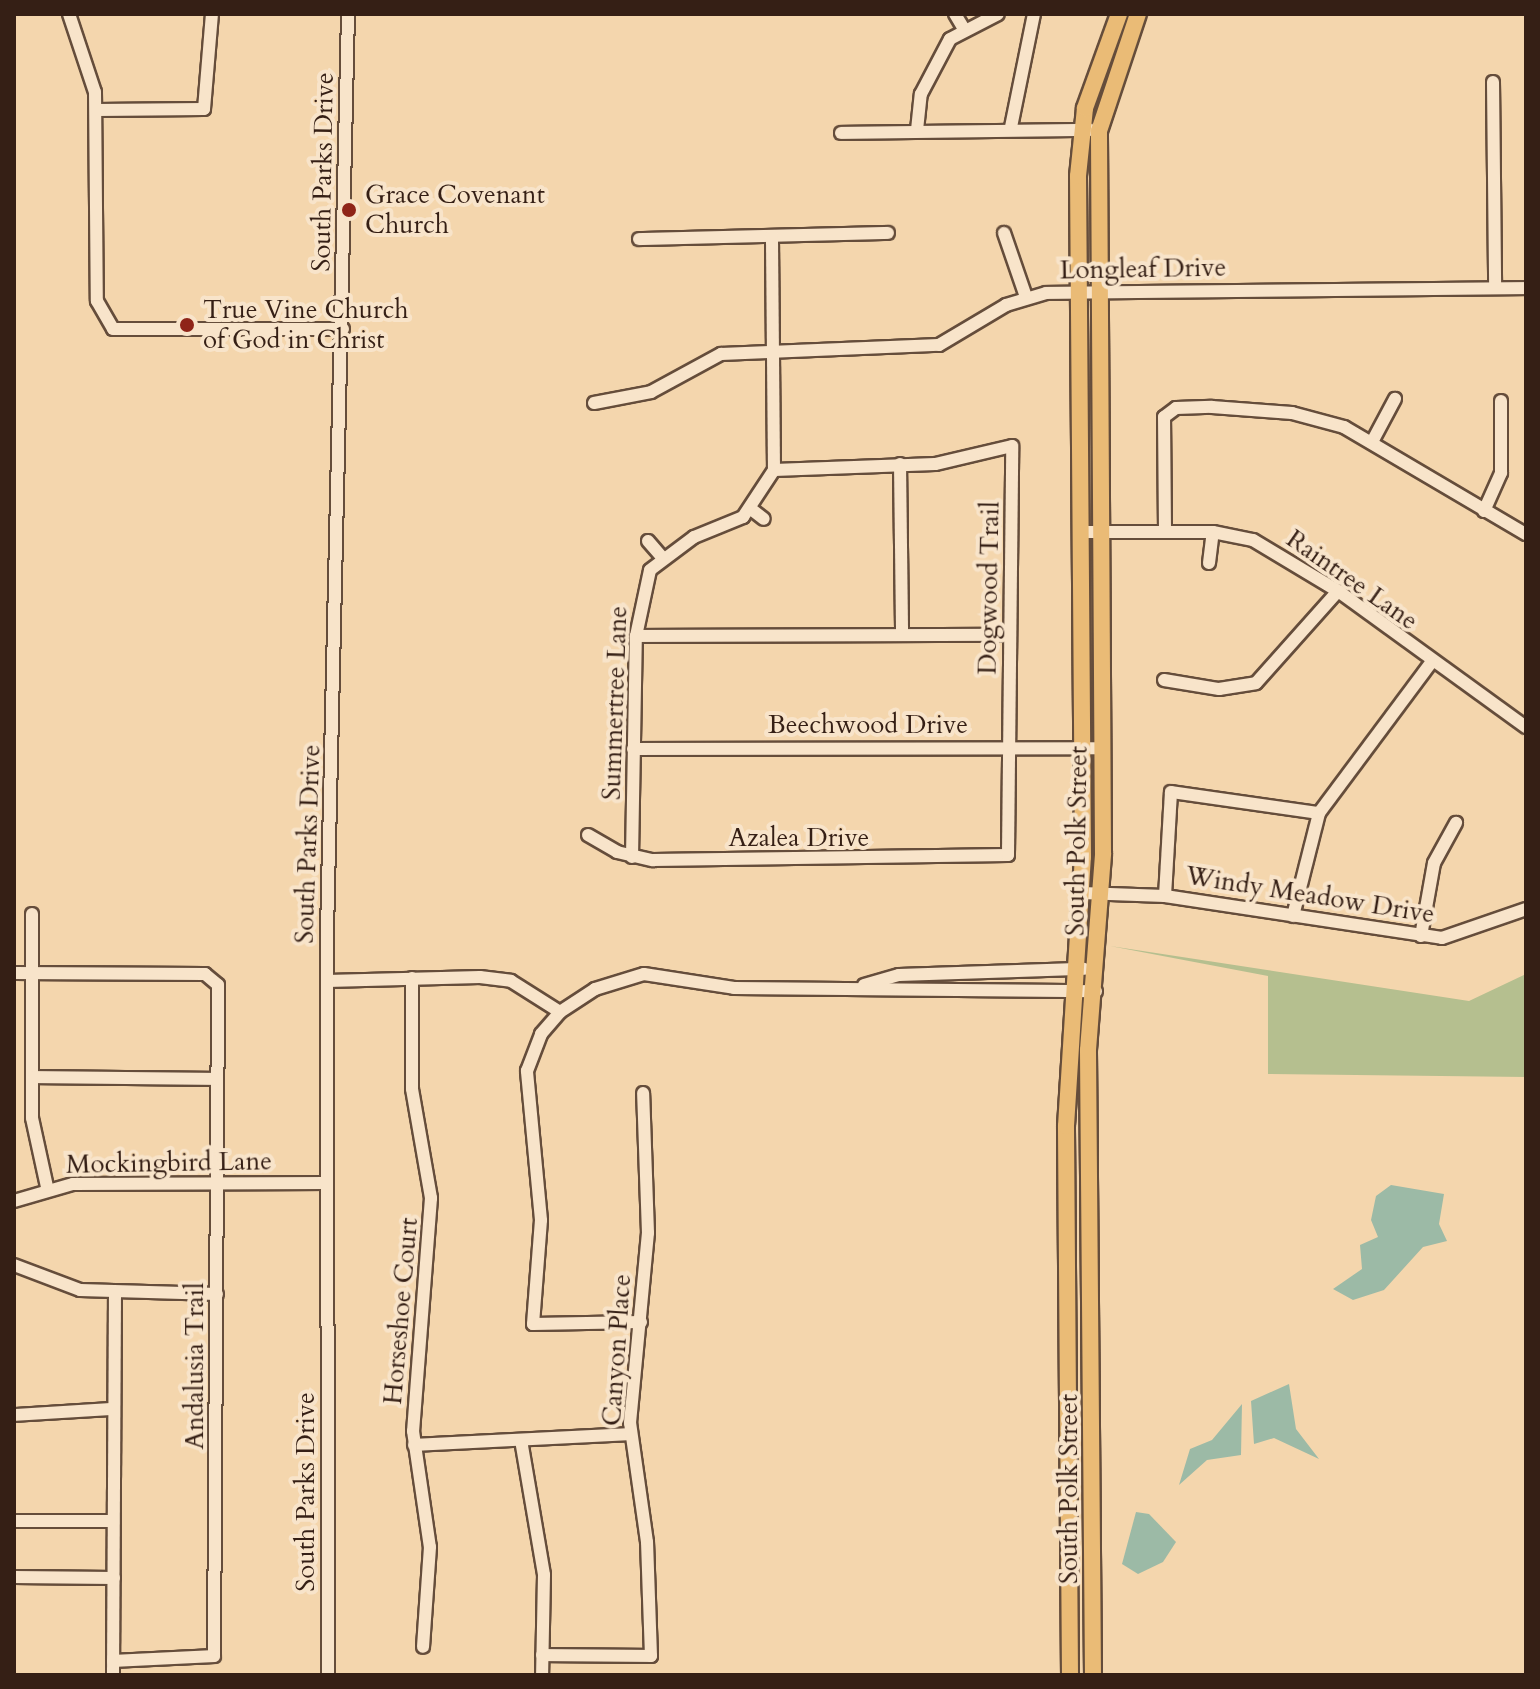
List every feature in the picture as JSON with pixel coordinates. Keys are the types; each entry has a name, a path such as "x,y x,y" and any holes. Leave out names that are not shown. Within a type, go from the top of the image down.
{"main road":[{"name":"South Polk Street","path":"1093,1675 1088,1050 1099,970 1103,748 1101,531 1080,130 1119,14"},
{"name":"South Polk Street","path":"1070,1675 1066,1126 1082,893 1083,532 1088,289 1099,131 1138,14"}],"street":[{"path":"69,14 97,110 97,301 113,329 343,329"},
{"path":"97,110 204,109 212,14"},
{"name":"South Parks Drive","path":"328,1675 327,981 348,14"},
{"path":"955,14 964,29"},
{"path":"917,130 932,65 964,29 998,14"},
{"path":"1011,127 1034,14"},
{"path":"1493,82 1495,288"},
{"path":"841,133 1011,127 1099,131"},
{"path":"639,239 888,233"},
{"path":"1004,233 1026,297"},
{"path":"648,541 662,557 751,509 774,470 772,236"},
{"name":"Longleaf Drive","path":"594,403 651,392 712,357 772,350 908,351 960,337 1026,297 1088,289 1526,288"},
{"path":"1372,442 1395,399"},
{"path":"1484,511 1501,473 1501,401"},
{"path":"1165,530 1164,417 1176,408 1292,413 1372,442 1526,534"},
{"name":"Dogwood Trail","path":"900,464 1012,446 1008,846"},
{"path":"774,470 900,464 902,635"},
{"path":"751,509 764,519"},
{"name":"Raintree Lane","path":"1083,532 1213,532 1253,540 1338,591 1431,663 1526,727"},
{"path":"1209,563 1213,532"},
{"name":"Summertree Lane","path":"632,857 638,603 662,557"},
{"path":"1164,680 1219,689 1256,683 1338,591"},
{"path":"636,636 1009,635"},
{"path":"1293,916 1319,813 1431,663"},
{"name":"Beechwood Drive","path":"633,749 1103,748"},
{"path":"1165,896 1171,792 1319,813"},
{"path":"1421,936 1434,863 1456,823"},
{"name":"Azalea Drive","path":"588,835 632,857 987,860 1008,855 1008,846"},
{"name":"Windy Meadow Drive","path":"1082,893 1165,896 1421,936 1468,934 1526,909"},
{"path":"32,914 32,1118 47,1187"},
{"path":"850,989 899,975 1099,970"},
{"path":"1015,971 1015,990"},
{"path":"14,973 33,973"},
{"name":"Andalusia Trail","path":"33,973 212,976 217,1079 214,1656 113,1668"},
{"path":"641,1322 533,1324 541,1220 527,1071 541,1034 560,1012 595,989 644,974 734,988 1096,991"},
{"path":"327,981 412,978 511,981 560,1012"},
{"name":"Horseshoe Court","path":"412,978 412,1089 431,1198 414,1445 430,1547 423,1647"},
{"path":"34,1077 217,1079"},
{"name":"Canyon Place","path":"542,1655 651,1656 647,1542 631,1434 648,1233 643,1093"},
{"name":"Mockingbird Lane","path":"14,1201 47,1187 327,1183"},
{"path":"14,1265 80,1290 217,1294"},
{"path":"113,1668 115,1292"},
{"path":"14,1415 113,1409"},
{"path":"414,1445 631,1434"},
{"path":"521,1440 544,1575 542,1675"},
{"path":"14,1521 113,1521"},
{"path":"14,1577 114,1578"}],"shaded area":[{"path":"1110,946 1469,1001 1526,974 1526,1077 1268,1074 1268,976"},
{"path":"1391,1185 1444,1194 1439,1224 1447,1241 1423,1247 1384,1290 1353,1300 1333,1289 1362,1269 1360,1245 1378,1237 1371,1220 1376,1196"},
{"path":"1289,1384 1296,1429 1319,1459 1274,1438 1254,1444 1251,1401"},
{"path":"1242,1404 1241,1455 1207,1460 1179,1485 1190,1449 1212,1440"},
{"path":"1136,1512 1149,1514 1176,1542 1163,1562 1138,1574 1122,1564"}],"place":[{"name":"Grace Covenant Church","path":"349,210"},
{"name":"True Vine Church of God in Christ","path":"187,325"}]}
